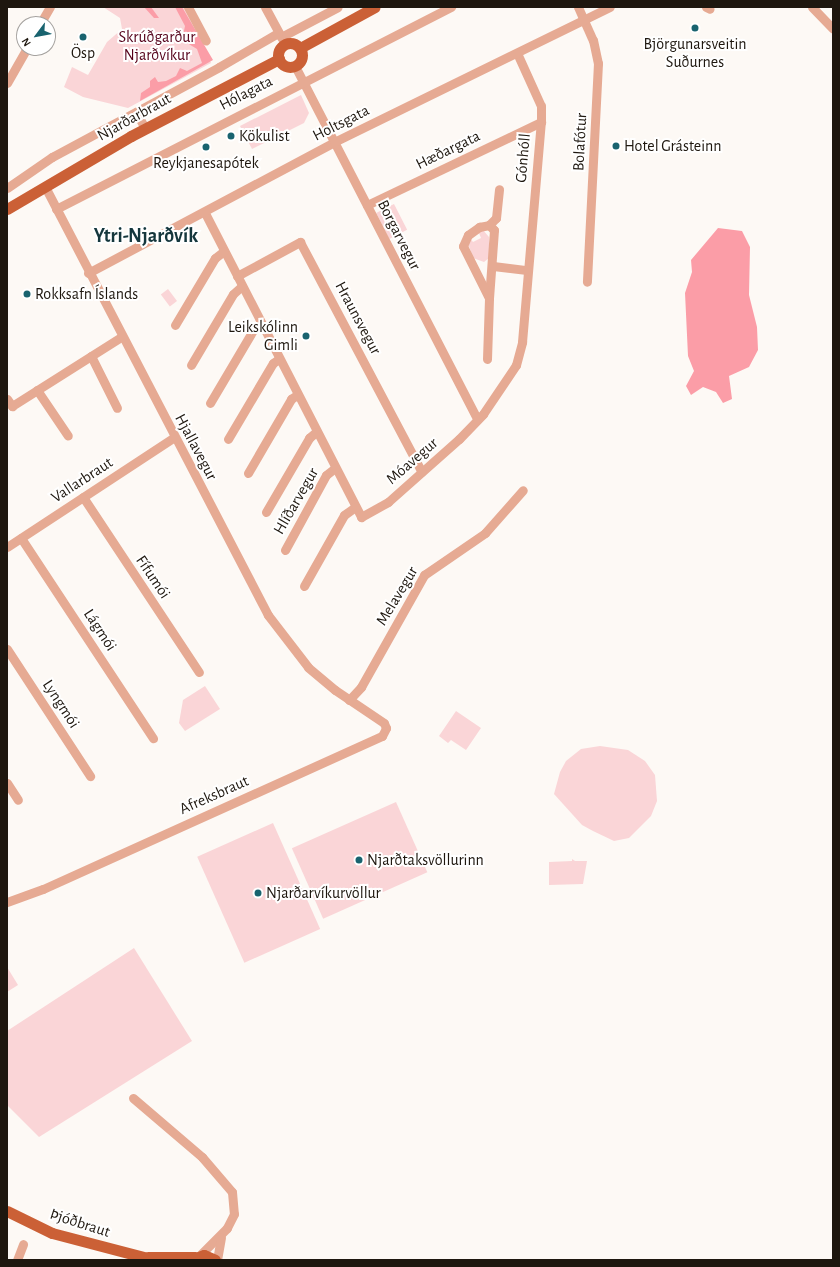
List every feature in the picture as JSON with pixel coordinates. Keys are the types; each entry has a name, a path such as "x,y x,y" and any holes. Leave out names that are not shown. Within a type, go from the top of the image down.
{"main road":[{"path":"300,48 375,7"},
{"path":"281,38 295,44 300,48 301,60 295,66 288,66 279,59 281,38"},
{"name":"Njarðarbraut","path":"7,209 145,128 279,59"},
{"name":"Þjóðbraut","path":"7,1211 52,1233 150,1259 195,1258 209,1256 216,1260"}],"street":[{"path":"45,16 50,7"},
{"path":"188,7 206,41"},
{"path":"265,7 281,38"},
{"path":"7,188 52,158 136,112 281,38 338,7"},
{"name":"Hólagata","path":"56,209 451,7"},
{"name":"Bolafótur","path":"578,7 585,20 595,47 598,72 587,282"},
{"name":"Holtsgata","path":"88,272 205,213 334,142 610,7"},
{"path":"812,7 833,29"},
{"name":"Gónhóll","path":"477,419 516,365 522,342 541,122 541,106 517,53"},
{"path":"7,83 22,56"},
{"name":"Borgarvegur","path":"295,66 477,419"},
{"path":"136,112 145,128"},
{"name":"Hæðargata","path":"367,205 541,122"},
{"name":"Hjallavegur","path":"44,187 174,438 268,615 308,667 349,700"},
{"name":"Gónhóll","path":"489,225 496,218 499,189"},
{"name":"Hlíðarvegur","path":"205,213 297,395 361,517"},
{"path":"487,359 489,298 493,266 494,230 489,225 479,227 468,235 463,246 489,298"},
{"name":"Hraunsvegur","path":"237,276 300,242 422,472"},
{"path":"175,325 215,258 224,251"},
{"path":"493,266 528,270"},
{"path":"191,365 233,294 242,286"},
{"path":"210,403 255,327 261,324"},
{"path":"7,398 12,406 122,337"},
{"path":"91,356 117,408"},
{"path":"228,439 273,364 279,359"},
{"path":"37,390 68,436"},
{"path":"248,473 291,399 297,395"},
{"name":"Móavegur","path":"361,517 388,502 422,472 477,419"},
{"name":"Hlíðarvegur","path":"266,512 308,438 316,432"},
{"name":"Vallarbraut","path":"7,547 174,438"},
{"name":"Hlíðarvegur","path":"285,550 326,475 335,468"},
{"name":"Melavegur","path":"349,700 361,687 424,576 485,533 523,490"},
{"name":"Fífumói","path":"82,497 198,672"},
{"path":"304,586 344,515 355,507"},
{"name":"Lágmói","path":"21,538 153,738"},
{"name":"Lyngmói","path":"7,649 90,776"},
{"name":"Afreksbraut","path":"7,902 43,889 385,732 384,723 349,700"},
{"path":"7,783 18,800"},
{"path":"133,1098 202,1157 227,1185 234,1198 234,1214 221,1236 216,1260"},
{"path":"195,1258 221,1236"},
{"path":"18,1260 23,1244"}],"green space":[{"name":"Skrúðgarður Njarðvíkur","path":"103,7 186,7 211,63 128,108 83,97 64,87 72,67 88,75 107,42 122,29 120,18"},
{"path":"301,95 309,113 304,123 252,149 240,126"},
{"path":"394,204 407,230 389,239 376,213"},
{"path":"483,230 489,237 489,258 484,262 473,258 468,243 470,238 473,242 481,238 479,233"},
{"path":"168,289 177,301 170,306 161,294"},
{"path":"205,686 220,709 185,731 179,723 183,700"},
{"path":"456,711 481,728 466,750 451,740 448,743 439,736"},
{"path":"600,746 628,750 645,761 655,775 657,801 651,816 629,838 614,841 582,825 554,794 560,772 566,761 581,749"},
{"name":"Njarðtaksvöllurinn","path":"396,802 427,872 323,919 292,848"},
{"name":"Njarðarvíkurvöllur","path":"273,823 320,929 244,963 197,857"},
{"path":"572,859 575,861 587,861 583,884 549,885 549,862 572,861"},
{"path":"134,948 192,1041 39,1137 7,1105 7,1031"},
{"path":"7,967 18,985 7,992"}],"shaded area":[{"path":"144,7 151,7 159,18 154,18"},
{"path":"175,7 182,7 213,60 140,101 141,93 150,87 150,81 155,77 158,82 166,81 176,76 180,68 187,71 202,63 197,49 182,40 185,26"},
{"path":"718,228 742,231 750,247 749,295 757,327 758,350 749,367 729,376 732,399 723,403 716,392 703,387 691,395 686,386 694,371 688,356 685,293 692,272 691,260"}],"place":[{"name":"Björgunarsveitin Suðurnes","path":"695,28"},
{"name":"Ösp","path":"83,37"},
{"name":"Kökulist","path":"231,136"},
{"name":"Hotel Grásteinn","path":"616,146"},
{"name":"Reykjanesapótek","path":"206,147"},
{"name":"Rokksafn Íslands","path":"27,294"},
{"name":"Leikskólinn Gimli","path":"306,336"},
{"name":"Njarðtaksvöllurinn","path":"359,860"},
{"name":"Njarðarvíkurvöllur","path":"258,893"}],"district":[{"name":"Ytri-Njarðvík","path":"146,236"}]}
